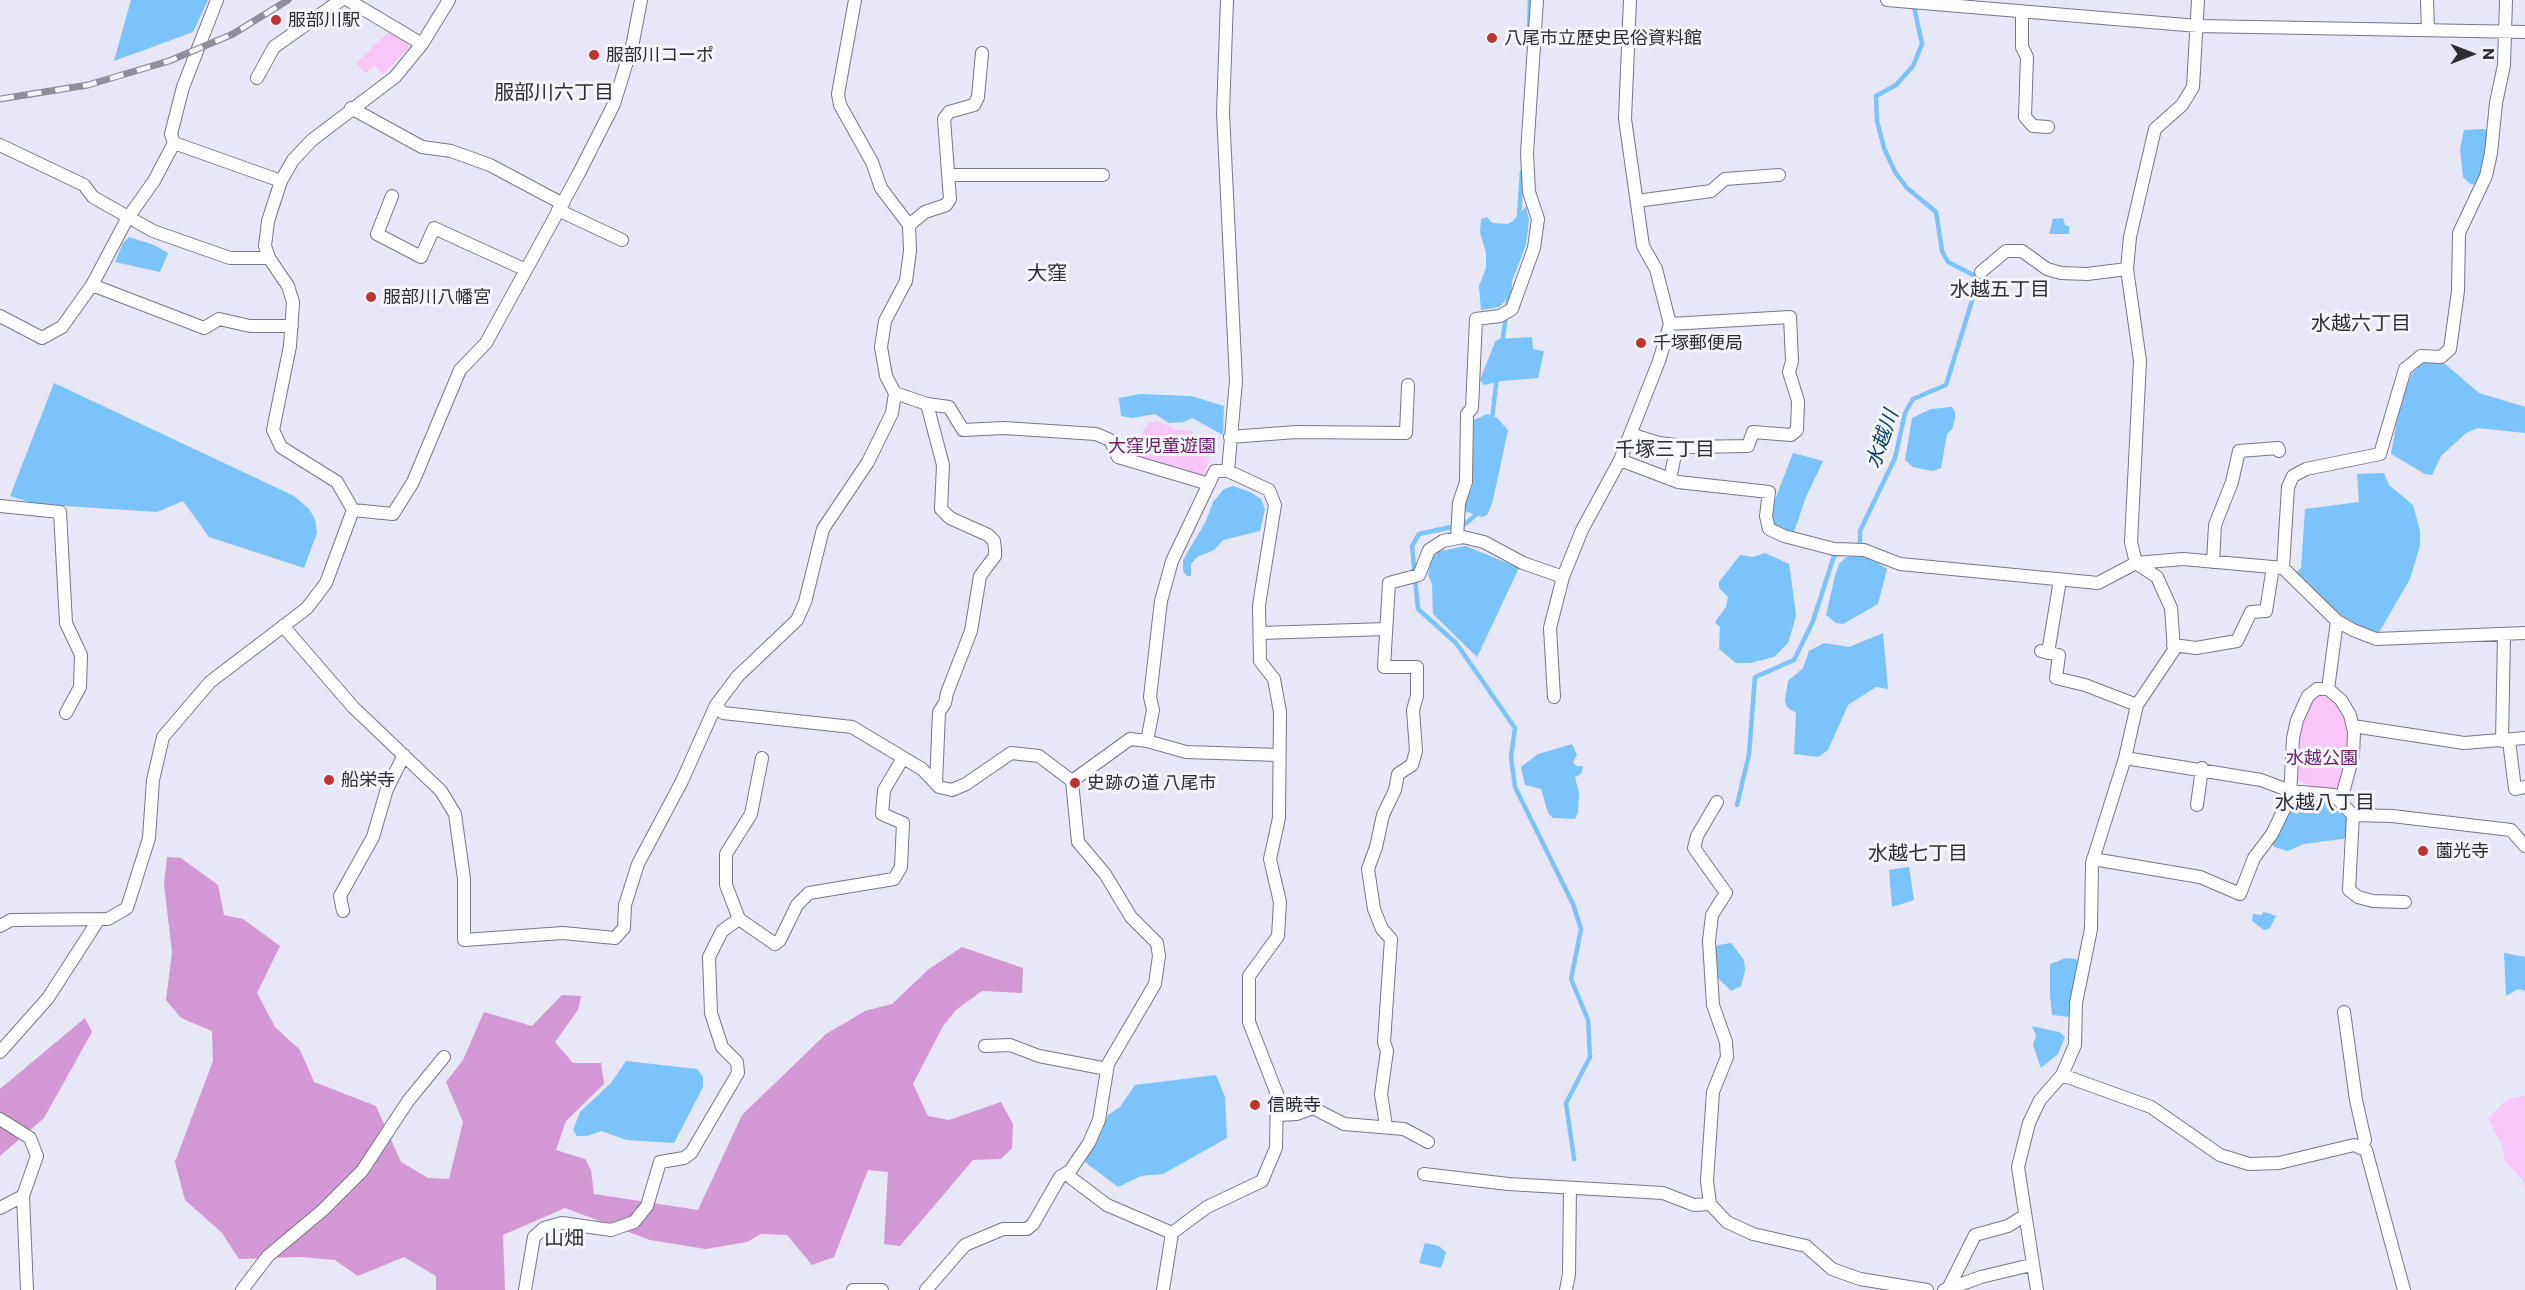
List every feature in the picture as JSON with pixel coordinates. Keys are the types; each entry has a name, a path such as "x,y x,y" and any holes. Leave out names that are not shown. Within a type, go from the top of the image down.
{"street":[{"path":"0,316 42,338 62,327 92,285 127,219 154,181 174,143 171,134 183,87 217,0"},
{"path":"256,78 274,47 341,0"},
{"path":"348,0 422,44"},
{"path":"0,926 11,920 108,919 127,908 149,838 153,780 163,737 210,682 308,608 326,584 353,510 337,482 281,447 273,430 292,326 293,302 288,286 269,258 265,246 268,221 281,182 293,160 312,140 351,108 395,77 422,44 449,0"},
{"path":"353,510 393,514 413,482 460,370 486,343 614,104 633,42 641,0"},
{"path":"283,626 353,707 441,791 455,814 464,879 464,940 563,933 615,938 624,928 625,905 638,864 682,781 716,705 738,676 797,620 805,602 823,529 868,462 892,413 895,393 886,376 881,347 885,321 906,281 910,251 909,225 881,188 872,162 840,105 838,94 855,0"},
{"path":"1227,0 1223,113 1236,381 1228,471"},
{"path":"1457,538 1459,503 1466,482 1467,414 1472,408 1476,319 1500,316 1512,309 1534,248 1538,219 1529,192 1527,153 1537,0"},
{"path":"1554,697 1550,628 1563,578 1582,530 1620,460 1659,360 1670,324 1656,269 1643,246 1625,119 1630,0"},
{"path":"1887,0 1968,4 2022,12 2198,26 2525,32"},
{"path":"2037,1290 2031,1265 2018,1167 2029,1123 2040,1100 2062,1075 2075,1045 2076,1003 2091,929 2093,859 2125,758 2137,705 2174,650 2171,608 2157,577 2136,563 2131,542 2140,361 2127,269 2130,237 2155,129 2182,105 2193,87 2198,0"},
{"path":"2427,0 2428,30"},
{"path":"2173,645 2196,648 2237,641 2251,612 2266,611 2278,568 2288,487 2293,476 2306,469 2380,454 2405,369 2421,356 2441,357 2450,350 2458,291 2459,233 2486,176 2504,65 2506,0"},
{"path":"2022,12 2022,47 2027,57 2025,117 2033,126 2048,127"},
{"path":"909,225 925,212 946,205 950,200 944,119 949,111 974,105 978,97 982,53"},
{"path":"351,108 422,147 451,151 490,165 560,207 622,240"},
{"path":"174,143 281,182"},
{"path":"0,145 84,185 93,197 127,219 207,252 230,258 269,258"},
{"path":"948,175 1103,175"},
{"path":"1637,201 1711,191 1725,179 1779,175"},
{"path":"392,196 377,234 421,257 434,228 526,270"},
{"path":"1981,272 2006,250 2022,251 2048,269 2061,273 2087,274 2127,269"},
{"path":"92,285 204,328 219,319 250,326 292,326"},
{"path":"1630,434 1659,443 1677,445 1748,446 1753,432 1791,435 1797,430 1798,401 1789,372 1792,361 1790,317 1670,324"},
{"path":"1230,437 1296,432 1407,433 1408,385"},
{"path":"895,393 927,404 950,407 963,430 1004,429 1096,434 1110,440 1118,457 1209,484"},
{"path":"927,404 943,465 941,510 950,518 988,535 994,541 995,549 994,556 980,576 971,632 945,703 939,712 936,784"},
{"path":"1670,479 1677,445"},
{"path":"2213,562 2215,525 2232,482 2239,451 2278,448 2279,451"},
{"path":"1620,460 1670,479 1769,492 1766,516 1769,528 1784,536 1834,549 1863,550 1900,564 2047,576 2060,580 2098,583 2136,563 2183,559 2278,568 2337,621 2376,639 2525,633"},
{"path":"1147,741 1153,710 1150,697 1161,601 1172,561 1215,471 1228,471 1269,490 1275,505 1259,605 1260,661 1274,680 1280,712 1279,818 1270,858 1280,902 1278,936 1249,976 1249,1022 1277,1094 1276,1148 1262,1180 1206,1207 1172,1233 1163,1290"},
{"path":"0,506 60,512 66,623 81,655 80,687 66,713"},
{"path":"1386,1126 1381,1094 1388,1051 1384,1042 1391,939 1382,929 1374,909 1368,869 1383,815 1395,790 1398,774 1412,765 1416,752 1413,710 1417,696 1417,667 1384,667 1389,583 1419,575 1429,550 1443,541 1457,538 1484,542 1523,563 1563,578"},
{"path":"2060,580 2045,652 2059,655 2056,678 2085,685 2137,705"},
{"path":"2328,689 2337,621"},
{"path":"1260,633 1386,629"},
{"path":"2504,634 2505,741 2515,789 2525,788"},
{"path":"2093,859 2200,877 2240,894 2254,858 2272,834 2290,791 2293,738 2297,720 2308,696 2317,689 2328,689 2341,700 2353,726 2353,756 2341,800"},
{"path":"716,705 723,713 852,727 922,769 939,787 952,790 966,784 1011,753 1038,756 1072,781 1078,842 1105,874 1131,917 1157,943 1159,956 1155,984 1107,1069 1099,1120 1089,1143 1066,1174 1060,1177 1033,1224 1027,1228 1003,1228 965,1245 926,1290"},
{"path":"2353,726 2464,743 2525,738"},
{"path":"1072,781 1130,740 1147,741 1186,752 1279,755"},
{"path":"343,911 340,896 373,837 387,789 404,755"},
{"path":"762,758 751,814 726,854 726,885 739,920 775,944 780,940 797,905 809,893 894,879 901,867 903,823 882,814 884,790 903,758"},
{"path":"2125,758 2202,768 2261,780 2290,791 2334,795 2353,815 2349,890 2358,897 2373,901 2405,902"},
{"path":"2197,805 2202,768"},
{"path":"1717,802 1697,836 1694,848 1726,893 1712,915 1709,941 1713,1005 1726,1042 1727,1057 1713,1092 1707,1181 1710,1204 1727,1222 1753,1234 1806,1246 1832,1269 1887,1287 1927,1290"},
{"path":"2353,815 2392,816 2511,830 2525,846"},
{"path":"0,1052 48,998 99,919"},
{"path":"525,1290 534,1237 544,1228 561,1223 611,1230 634,1222 646,1206 660,1162 684,1158 691,1153 738,1073 737,1062 722,1047 711,1013 709,957 722,931 739,920"},
{"path":"2344,1012 2356,1100 2365,1140 2361,1148"},
{"path":"985,1046 1010,1045 1039,1056 1107,1069"},
{"path":"242,1290 268,1256 323,1210 362,1171 408,1101 444,1057"},
{"path":"2062,1075 2151,1107 2220,1155 2249,1164 2279,1163 2354,1145 2366,1150 2404,1290"},
{"path":"1278,1116 1298,1114 1313,1108 1344,1124 1404,1129 1428,1142"},
{"path":"0,1119 30,1138 35,1145 37,1156 23,1196 27,1290"},
{"path":"1066,1174 1107,1205 1172,1233"},
{"path":"1424,1174 1456,1179 1663,1193 1694,1205 1710,1204"},
{"path":"1566,1290 1569,1274 1570,1188"},
{"path":"0,1208 23,1196"},
{"path":"1946,1289 1975,1235 2008,1226 2024,1216"},
{"path":"1946,1289 1981,1277 2031,1265"},
{"path":"853,1290 882,1290"}],"green space":[{"path":"389,32 405,40 409,48 382,75 375,66 365,73 356,63"},
{"name":"大窪児童遊園","path":"1157,421 1178,430 1191,431 1196,437 1197,454 1210,458 1203,478 1136,460 1142,434 1148,423"},
{"name":"水越公園","path":"2317,694 2337,702 2343,711 2348,730 2348,761 2339,789 2311,786 2294,778 2299,725"},
{"path":"2525,1096 2525,1188 2523,1181 2504,1160 2503,1148 2488,1118 2508,1099"}],"shaded area":[{"path":"167,857 181,858 218,885 224,915 243,919 280,946 257,993 275,1027 300,1050 314,1082 376,1106 401,1162 428,1178 449,1179 463,1122 446,1082 463,1060 484,1012 532,1026 562,995 581,996 578,1010 555,1042 573,1063 601,1063 604,1084 566,1121 556,1150 585,1159 591,1170 594,1194 698,1210 742,1115 826,1034 865,1011 892,1004 929,969 962,947 1023,968 1022,993 982,991 956,1010 943,1026 913,1084 928,1116 949,1120 1001,1102 1013,1124 1012,1148 1001,1159 973,1160 900,1246 884,1244 888,1172 868,1170 834,1257 812,1265 787,1235 761,1234 747,1242 706,1249 650,1240 565,1208 503,1235 505,1290 436,1290 436,1276 404,1257 358,1276 335,1260 301,1257 239,1259 222,1233 185,1200 175,1162 213,1061 212,1031 181,1018 166,1000 172,952 164,884"},
{"path":"85,1018 92,1032 44,1118 0,1156 0,1089"}],"water":[{"path":"131,0 208,0 193,32 114,61"},
{"path":"2464,130 2487,130 2488,146 2478,185 2470,184 2463,177 2460,149"},
{"path":"1526,206 1529,220 1526,245 1504,302 1499,307 1481,310 1479,286 1486,268 1486,253 1480,232 1481,219 1487,217 1492,223 1507,224 1513,221"},
{"path":"2063,218 2065,225 2069,226 2069,234 2049,234 2053,219"},
{"path":"129,237 154,245 168,253 160,272 115,262 123,243"},
{"path":"1532,337 1533,349 1544,351 1538,378 1484,385 1480,380 1495,342 1499,339"},
{"path":"2438,361 2445,364 2479,393 2525,407 2525,433 2478,428 2466,433 2441,456 2432,475 2425,474 2391,454 2399,409 2411,375 2422,363"},
{"path":"54,383 294,496 309,509 315,519 317,533 304,568 209,537 183,501 157,512 35,504 10,496"},
{"path":"1140,394 1191,396 1224,406 1223,435 1192,418 1184,422 1169,423 1155,414 1132,418 1121,416 1119,398"},
{"path":"1952,407 1955,419 1952,429 1947,434 1941,468 1932,471 1913,467 1905,460 1912,418 1931,409"},
{"path":"1487,414 1497,418 1508,430 1492,504 1487,515 1482,517 1465,511 1465,503 1472,487 1474,420"},
{"path":"1793,453 1823,461 1806,497 1794,532 1777,527 1772,521 1771,510"},
{"path":"2384,473 2389,485 2413,505 2420,531 2420,545 2410,579 2378,634 2352,625 2295,573 2301,568 2305,509 2359,502 2357,474"},
{"path":"1233,486 1261,499 1265,509 1260,531 1223,540 1214,550 1197,557 1191,564 1191,576 1187,576 1183,571 1183,560 1206,521 1213,502 1224,489"},
{"path":"1466,546 1519,568 1477,657 1433,614 1432,584 1428,575 1432,558 1440,551"},
{"path":"1765,553 1789,564 1796,614 1793,627 1788,643 1774,657 1750,663 1736,663 1719,649 1720,627 1715,622 1726,607 1728,597 1719,588 1719,582 1740,555 1753,557"},
{"path":"1860,555 1869,557 1887,569 1878,604 1843,624 1836,623 1826,615 1839,564 1846,557"},
{"path":"1883,633 1888,689 1876,687 1848,705 1828,750 1818,757 1794,754 1796,713 1787,707 1785,700 1788,681 1803,668 1809,651 1824,643 1849,647"},
{"path":"1572,744 1577,755 1573,762 1576,766 1583,766 1581,774 1575,777 1579,793 1578,812 1575,819 1553,818 1548,813 1541,789 1525,785 1521,767 1538,754"},
{"path":"2293,799 2332,800 2345,812 2349,838 2304,844 2288,851 2274,847 2272,843"},
{"path":"1909,867 1914,900 1892,907 1889,870"},
{"path":"2264,912 2276,916 2269,929 2264,930 2252,921 2253,914 2261,915"},
{"path":"1731,943 1744,960 1745,970 1741,986 1731,991 1716,976 1714,969 1717,957 1715,948 1718,945"},
{"path":"2504,953 2525,957 2525,991 2518,989 2506,996"},
{"path":"2066,958 2076,959 2078,963 2070,1017 2052,1015 2050,995 2050,964"},
{"path":"2032,1026 2059,1032 2065,1037 2058,1054 2041,1068 2033,1045 2036,1035"},
{"path":"626,1061 697,1069 703,1077 703,1087 674,1143 627,1140 601,1131 587,1136 577,1136 573,1130 580,1112 611,1083"},
{"path":"1216,1075 1225,1097 1227,1138 1163,1174 1141,1176 1118,1187 1085,1162 1108,1115 1120,1107 1135,1085"},
{"path":"1425,1243 1439,1246 1446,1252 1441,1268 1419,1263"}],"waterway":[{"path":"1529,34 1530,0"},
{"name":"水越川","path":"1857,545 1860,544 1860,531 1895,458 1905,413 1913,399 1946,385 1979,278 1948,262 1942,251 1936,212 1907,188 1895,172 1884,148 1877,121 1876,96 1896,85 1913,66 1922,44 1914,7"},
{"path":"1519,217 1522,172"},
{"path":"1502,345 1510,285"},
{"path":"1492,419 1497,377"},
{"path":"1478,513 1465,524 1419,534 1412,546 1418,609 1456,643 1515,728 1511,757 1515,787 1573,904 1581,929 1571,979 1588,1020 1590,1057 1566,1103 1574,1159"},
{"name":"水越川","path":"1737,805 1749,754 1755,677 1794,660 1813,621 1834,556 1842,553"}],"railway":[{"path":"0,99 88,85 169,61 233,34 288,0"}],"place":[{"name":"服部川駅","path":"276,20"},
{"name":"八尾市立歴史民俗資料館","path":"1492,38"},
{"name":"服部川コーポ","path":"594,55"},
{"name":"服部川八幡宮","path":"371,297"},
{"name":"千塚郵便局","path":"1641,343"},
{"name":"船栄寺","path":"329,780"},
{"name":"史跡の道 八尾市","path":"1075,783"},
{"name":"薗光寺","path":"2423,851"},
{"name":"信暁寺","path":"1255,1105"}],"district":[{"name":"服部川六丁目","path":"554,92"},
{"name":"大窪","path":"1047,273"},
{"name":"水越五丁目","path":"2000,289"},
{"name":"水越六丁目","path":"2361,323"},
{"name":"千塚三丁目","path":"1665,449"},
{"name":"水越八丁目","path":"2325,802"},
{"name":"水越七丁目","path":"1918,853"},
{"name":"山畑","path":"564,1238"}]}
